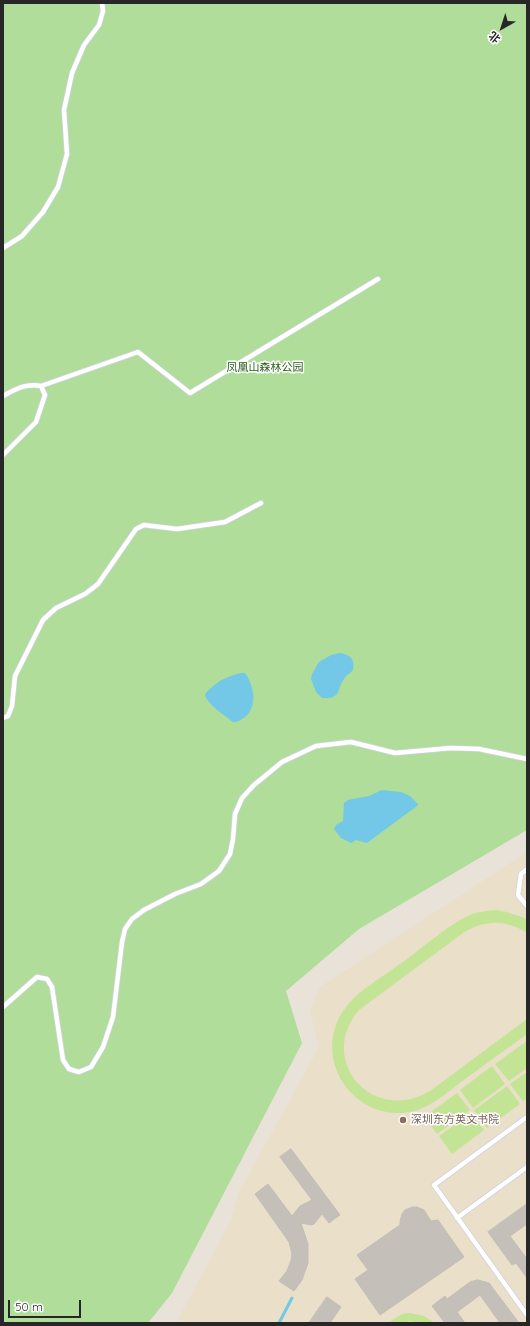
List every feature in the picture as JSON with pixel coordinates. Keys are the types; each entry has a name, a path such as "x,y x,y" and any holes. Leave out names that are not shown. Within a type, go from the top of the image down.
{"lane":[{"path":"3,248 22,236 43,212 58,187 67,154 64,110 72,73 84,45 99,25 103,11 102,3"},
{"path":"3,396 17,388 32,384 41,386 138,352 190,393 378,279"},
{"path":"3,455 36,422 45,395 41,386"},
{"path":"3,718 8,716 12,706 15,676 43,620 56,608 86,594 98,584 136,529 144,525 177,529 225,522 261,503"},
{"path":"3,1008 36,977 47,979 52,987 63,1060 69,1069 79,1072 91,1067 103,1047 113,1016 125,929 132,919 144,910 175,894 200,884 219,871 230,854 235,814 242,798 254,785 282,762 316,746 351,742 395,753 451,748 479,749 527,759"},
{"path":"527,870 521,874 518,895 527,906"},
{"path":"527,1118 434,1185 527,1315"},
{"path":"458,1218 527,1167"}],"shaded area":[{"name":"深圳东方英文书院","path":"527,852 527,1323 176,1323 231,1220 239,1192 319,1047 310,1010 320,987"}],"green space":[{"name":"凤凰山森林公园","path":"3,3 527,3 527,830 359,929 286,991 302,1043 172,1293 148,1323 3,1323"},
{"path":"496,910 527,919 527,933 519,928 503,923 487,924 471,929 463,933 359,1010 347,1029 344,1049 348,1067 357,1082 371,1093 389,1100 409,1099 430,1091 527,1019 527,1034 441,1098 418,1110 398,1113 379,1110 363,1102 349,1090 339,1075 333,1058 333,1039 338,1020 345,1009 361,992 456,923 476,913"},
{"path":"527,1041 527,1068 509,1081 495,1064"},
{"path":"492,1066 505,1084 473,1108 460,1090"},
{"path":"527,1072 527,1099 523,1101 510,1084"},
{"path":"507,1086 520,1104 487,1128 474,1110"},
{"path":"457,1093 470,1110 437,1134 424,1117"},
{"path":"471,1113 484,1130 452,1154 439,1136"},
{"path":"410,1313 424,1316 434,1323 410,1321 402,1323 388,1323 402,1314"}],"water":[{"path":"340,653 349,656 353,660 353,670 345,678 336,695 333,697 322,698 316,692 311,679 312,674 319,662 331,655"},
{"path":"240,673 245,673 251,684 253,702 252,708 245,717 239,721 233,722 209,702 205,694 221,680"},
{"path":"382,790 401,792 410,796 418,804 367,843 356,840 351,843 341,838 334,829 336,825 343,821 344,803 348,800 369,796"}],"building":[{"path":"291,1149 340,1215 329,1223 322,1214 314,1224 311,1225 301,1223 308,1244 308,1263 302,1280 294,1291 279,1281 287,1271 291,1260 292,1254 289,1242 255,1194 268,1184 292,1216 300,1206 312,1200 280,1157"},
{"path":"527,1204 527,1224 510,1236 527,1259 527,1278 516,1263 512,1265 488,1232"},
{"path":"413,1207 424,1210 431,1221 438,1220 464,1257 380,1315 355,1279 368,1270 357,1255 400,1225 402,1214 405,1210"},
{"path":"478,1280 489,1283 519,1323 500,1323 480,1295 457,1312 465,1323 445,1323 432,1306 445,1296 447,1299 470,1282"},
{"path":"327,1297 341,1307 330,1323 309,1323"}],"waterway":[{"path":"279,1323 292,1298"}],"place":[{"name":"深圳东方英文书院","path":"403,1120"}]}
